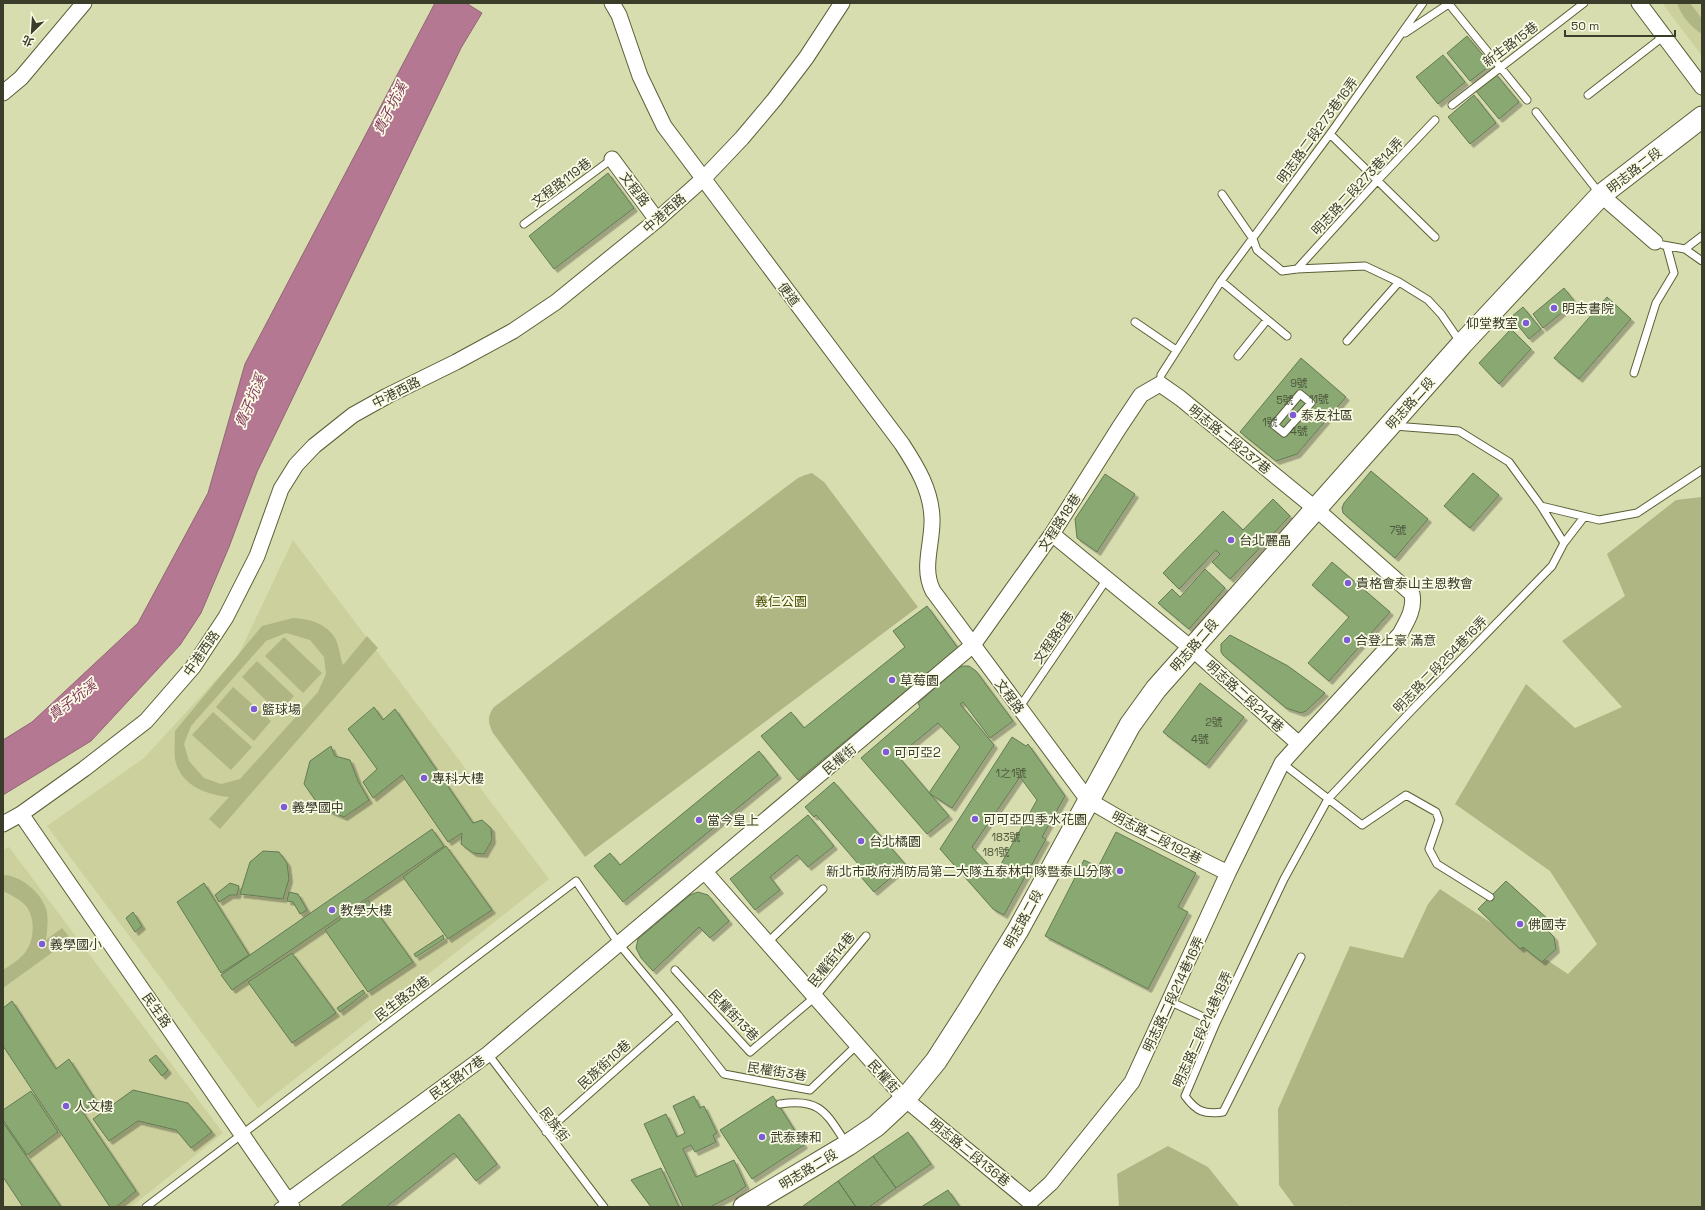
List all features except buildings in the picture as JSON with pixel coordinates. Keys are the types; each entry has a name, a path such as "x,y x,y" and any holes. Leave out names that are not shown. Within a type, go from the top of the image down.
{"main road":[{"name":"明志路二段","path":"744,1207 848,1145 876,1126 905,1099 936,1061 978,996 1018,930 1130,725 1156,689 1462,344 1601,195 1702,117"}],"street":[{"name":"便道","path":"612,3 619,15 640,76 664,126 902,444 919,471 929,496 932,518 926,571 928,582 933,591"},
{"name":"中港西路","path":"3,824 21,814 84,769 146,721 193,667 226,617 257,556 281,489 296,465 314,446 353,415 386,396 456,362 513,331 556,302 657,220 703,179 742,138 774,100 806,58 842,3"},
{"path":"1639,3 1702,87"},
{"path":"3,93 21,78 79,8"},
{"name":"文程路","path":"612,159 657,220"},
{"path":"1601,195 1661,244"},
{"name":"文程路18巷","path":"973,645 1052,534 1141,395 1160,384"},
{"name":"明志路二段237巷","path":"1160,384 1180,398 1316,509 1412,594 1414,603 1411,613 1400,634 1299,744"},
{"name":"明志路二段214巷","path":"1052,534 1191,648 1299,744"},
{"name":"文程路","path":"933,591 1088,800"},
{"name":"民權街","path":"620,944 973,645"},
{"path":"1282,763 1299,744"},
{"name":"明志路二段214巷16弄","path":"1029,1205 1051,1183 1132,1082 1228,873 1282,763"},
{"name":"明志路二段192巷","path":"1088,800 1132,825 1228,873"},
{"name":"民生路","path":"21,814 242,1134 286,1205"},
{"name":"民權街","path":"705,872 905,1099"},
{"name":"民生路17巷","path":"286,1205 488,1054 620,944"},
{"name":"明志路二段136巷","path":"905,1099 1029,1205"}],"lane":[{"name":"明志路二段273巷16弄","path":"1160,384 1161,374 1221,281 1330,134 1423,3"},
{"path":"1401,35 1450,3 1527,100"},
{"name":"新生路15巷","path":"1452,105 1500,66 1584,3"},
{"path":"1588,95 1664,36"},
{"path":"1536,112 1601,195"},
{"name":"明志路二段273巷14弄","path":"1297,269 1435,120"},
{"path":"1330,134 1435,236"},
{"name":"文程路119巷","path":"524,224 612,159"},
{"path":"1222,194 1253,239 1257,250 1282,271 1365,266 1399,282 1428,300 1441,314 1462,344"},
{"path":"1685,249 1702,236"},
{"path":"1661,244 1685,249 1702,261"},
{"path":"1634,373 1656,303 1674,273 1661,244"},
{"path":"1221,281 1287,336"},
{"path":"1347,341 1399,282"},
{"path":"1238,356 1268,320"},
{"path":"1135,322 1176,350"},
{"path":"1300,394 1311,403 1284,434 1280,430 1274,425 1300,394"},
{"path":"1389,426 1459,431 1509,462 1541,506 1564,543"},
{"path":"1541,506 1599,520 1637,513 1702,470"},
{"name":"明志路二段254巷16弄","path":"1328,799 1552,566 1564,543 1584,517"},
{"name":"文程路8巷","path":"1019,708 1107,578"},
{"path":"1282,763 1362,825 1406,795 1436,812 1439,820 1430,849 1437,864 1490,897"},
{"name":"明志路二段214巷18弄","path":"1302,958 1223,1112 1210,1114 1193,1107 1184,1096 1216,1023 1284,879 1328,799"},
{"name":"民生路31巷","path":"146,1207 576,882 620,944"},
{"path":"767,943 823,889"},
{"name":"民權街14巷","path":"815,997 866,936"},
{"path":"620,944 678,1015"},
{"name":"民權街13巷","path":"675,970 750,1052 815,997"},
{"path":"1170,1001 1216,1023"},
{"name":"民權街3巷","path":"678,1015 724,1074 810,1090 857,1045"},
{"name":"民族街10巷","path":"546,1132 678,1015"},
{"name":"民族街","path":"488,1054 604,1207"},
{"path":"780,1104 810,1103 826,1112 848,1145"}],"shaded area":[{"path":"1662,3 1702,3 1702,56"},
{"name":"義學國中","path":"293,540 549,879 258,1108 47,826 144,758 238,656"},
{"name":"義學國小","path":"9,847 223,1133 131,1207 4,1207 3,1205 3,850"}],"green space":[{"path":"1677,3 1690,3 1702,19 1702,34 1687,21"},
{"name":"義仁公園","path":"812,473 824,482 918,607 585,857 493,733 489,720 490,713 494,707 798,478"},
{"path":"1702,497 1702,1207 1348,1207 1346,1205 1345,1207 1295,1207 1279,1185 1278,1109 1350,946 1403,958 1428,904 1440,889 1568,974 1597,944 1550,871 1455,804 1526,684 1575,728 1622,707 1562,641 1625,596 1607,554 1676,500"},
{"path":"293,618 305,619 322,625 335,638 343,665 367,636 378,648 220,829 209,819 229,797 203,791 188,782 182,776 175,759 175,731 262,626","holes":["286,633 310,640 324,657 326,674 318,692 240,779 221,784 204,778 189,761 184,744 191,726 266,641"]},
{"path":"284,637 322,673 303,693 265,656"},
{"path":"257,661 294,696 279,713 242,677"},
{"path":"233,687 271,721 254,741 216,707"},
{"path":"213,712 252,747 231,770 192,735"},
{"path":"3,875 23,881 40,897 47,913 48,924 46,940 62,928 71,939 3,988 3,970 17,961 29,946 33,925 32,918 26,906 18,899 3,891"},
{"path":"1168,1146 1208,1167 1240,1207 1119,1207 1117,1174"}],"water":[{"name":"貴子坑溪","path":"435,3 466,3 482,13 461,48 257,472 229,547 201,613 180,645 91,741 3,795 3,740 32,722 138,623 208,493 245,364"}],"place":[{"name":"明志書院","path":"1554,308"},
{"name":"仰堂教室","path":"1526,323"},
{"name":"泰友社區","path":"1293,415"},
{"name":"台北麗晶","path":"1231,540"},
{"name":"貴格會泰山主恩教會","path":"1348,583"},
{"name":"合登上豪 滿意","path":"1347,640"},
{"name":"草莓園","path":"892,680"},
{"name":"籃球場","path":"254,709"},
{"name":"可可亞2","path":"886,752"},
{"name":"專科大樓","path":"424,778"},
{"name":"義學國中","path":"284,807"},
{"name":"可可亞四季水花園","path":"975,819"},
{"name":"當今皇上","path":"699,820"},
{"name":"台北橘園","path":"861,841"},
{"name":"新北市政府消防局第二大隊五泰林中隊暨泰山分隊","path":"1120,871"},
{"name":"教學大樓","path":"332,910"},
{"name":"佛國寺","path":"1520,924"},
{"name":"義學國小","path":"42,944"},
{"name":"人文樓","path":"66,1106"},
{"name":"武泰臻和","path":"762,1137"}]}
